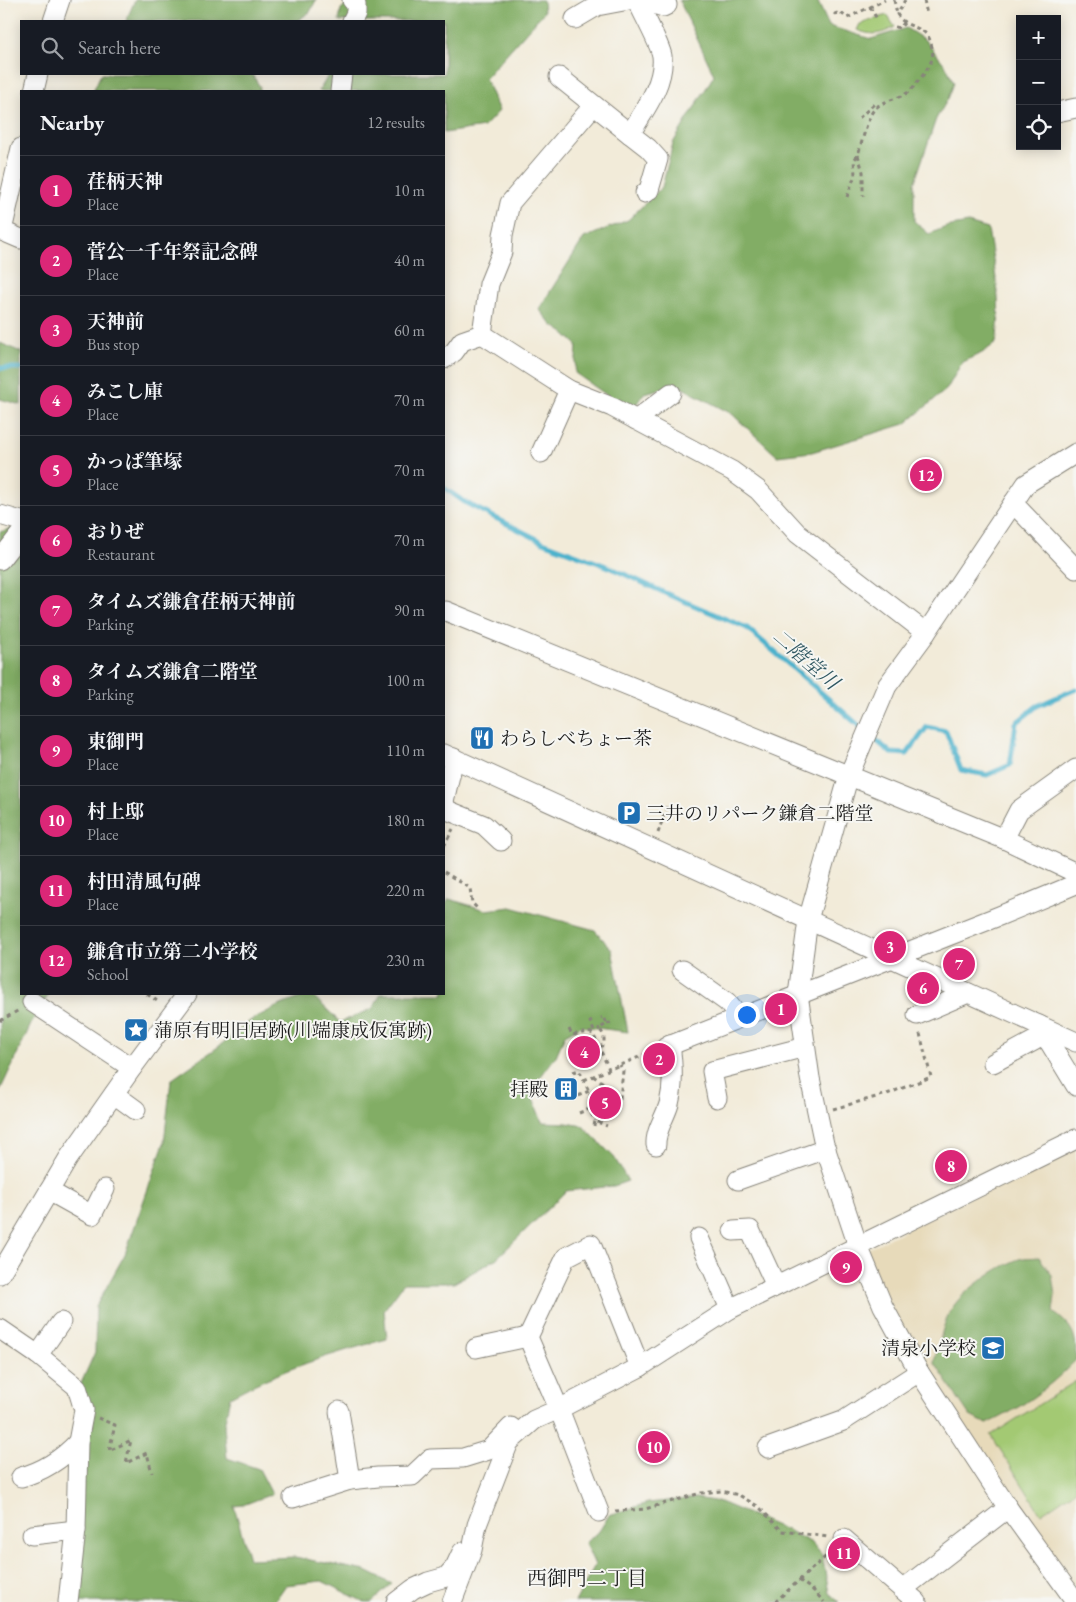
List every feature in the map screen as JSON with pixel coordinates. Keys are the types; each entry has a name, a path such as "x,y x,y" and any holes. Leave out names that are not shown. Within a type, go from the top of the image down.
{"street":[{"path":"53,20 60,0"},
{"path":"352,0 356,4 356,13 352,20"},
{"path":"575,19 597,6 635,1 663,7 667,5 665,0"},
{"path":"630,134 657,87 662,67 662,55 635,1"},
{"path":"34,90 38,75"},
{"path":"340,90 342,75"},
{"path":"559,78 648,148 658,159 649,190 645,193"},
{"path":"482,334 489,284 502,252 503,235 510,203 593,106"},
{"path":"1061,111 1076,108"},
{"path":"20,152 1,230 20,239"},
{"path":"445,358 454,352 462,341 482,334"},
{"path":"482,334 569,390 612,407 732,471 758,490 798,534 926,632"},
{"path":"541,453 569,390"},
{"path":"636,420 670,393"},
{"path":"1072,1599 1008,1508 919,1372 884,1306 858,1246 826,1149 805,1047 798,994 808,920 850,775 887,686 926,632 1026,484 1076,453"},
{"path":"1013,503 1076,569"},
{"path":"0,515 20,521"},
{"path":"0,560 20,534"},
{"path":"445,613 850,775 1004,839 1076,873"},
{"path":"445,793 449,756 968,993 1042,1030 1076,1042"},
{"path":"1004,839 1019,810 1076,769"},
{"path":"445,805 447,810 484,826 501,841"},
{"path":"656,1145 656,1137 669,1104 672,1084 673,1067 668,1046 1076,884"},
{"path":"682,970 727,1002 739,1017"},
{"path":"916,1015 968,993"},
{"path":"0,1274 68,1159 186,995"},
{"path":"32,1002 132,1068"},
{"path":"993,1063 1042,1030"},
{"path":"1042,1030 1076,1086"},
{"path":"717,1098 712,1071 805,1047"},
{"path":"114,1094 136,1110"},
{"path":"293,1498 350,1480 412,1476 430,1459 463,1458 489,1450 512,1426 534,1420 559,1409 640,1367 730,1309 1076,1139"},
{"path":"738,1180 826,1149"},
{"path":"49,1191 92,1215 105,1189"},
{"path":"733,1231 750,1230 776,1286"},
{"path":"699,1238 730,1309"},
{"path":"599,1512 559,1409 528,1337 566,1257 591,1244 640,1367"},
{"path":"38,1355 61,1322"},
{"path":"0,1329 38,1355 77,1387 84,1410 79,1436 76,1530 68,1602"},
{"path":"476,1348 528,1337"},
{"path":"768,1448 843,1422 919,1372"},
{"path":"339,1410 350,1480"},
{"path":"452,1602 509,1442 534,1420"},
{"path":"21,1477 50,1466 68,1453 79,1436"},
{"path":"903,1589 1008,1508"},
{"path":"32,1535 76,1530"},
{"path":"396,1602 413,1589 446,1576 455,1567 462,1552 473,1539"},
{"path":"844,1539 917,1602"}],"path":[{"path":"847,197 855,175 854,160 858,155 872,112 889,100 907,93 915,87 932,59 932,50 928,37 916,28 904,23 897,14 894,0"},
{"path":"897,14 905,0"},
{"path":"924,0 927,15"},
{"path":"835,15 840,12 847,18 885,2"},
{"path":"870,7 877,19"},
{"path":"895,27 900,28 904,23"},
{"path":"858,118 874,104 879,106"},
{"path":"858,155 863,172 864,196"},
{"path":"652,848 668,802"},
{"path":"445,873 470,888 472,903 479,910"},
{"path":"818,1113 887,1094 930,1077 916,1015"},
{"path":"601,1018 604,1017 607,1024"},
{"path":"592,1021 590,1022 594,1031 613,1022"},
{"path":"600,1028 604,1037 604,1043 600,1048"},
{"path":"569,1030 572,1035 589,1032 593,1034 609,1069"},
{"path":"584,1080 617,1064 638,1057"},
{"path":"611,1107 620,1098 623,1071 617,1064"},
{"path":"572,1072 579,1070 594,1102"},
{"path":"593,1076 602,1082 618,1100"},
{"path":"578,1096 589,1092"},
{"path":"579,1113 589,1109 592,1106 591,1104 609,1092"},
{"path":"589,1109 595,1121 594,1126"},
{"path":"595,1121 607,1126"},
{"path":"79,1436 96,1418 114,1423 109,1451 131,1440 126,1463 147,1453 152,1473"},
{"path":"599,1512 645,1510 701,1493 721,1491 739,1495 759,1507 782,1531 812,1534"},
{"path":"775,1602 844,1539"},
{"path":"799,1580 814,1591 824,1602"}],"shaded area":[{"name":"清泉小学校","path":"1076,1144 1076,1582 1069,1584 922,1370 864,1251"}],"green space":[{"path":"135,0 316,0 310,12 298,20 126,20"},
{"path":"351,0 543,0 544,12 485,78 499,111 484,127 445,133 445,90 320,90 328,75 445,75 445,20 339,20 341,9"},
{"path":"679,0 817,0 829,26 871,39 906,28 925,40 946,66 954,83 948,99 936,119 914,184 914,221 929,234 946,227 968,223 988,229 997,286 998,328 996,343 982,353 962,362 947,389 905,424 812,452 777,456 732,414 677,385 644,393 631,412 575,373 577,345 552,325 539,309 584,238 628,220 662,187 673,143 714,75"},
{"path":"887,15 895,27 876,34 857,30 860,24"},
{"path":"101,75 253,75 260,87 259,90 93,90"},
{"path":"0,343 20,352 20,405 0,399"},
{"path":"20,525 20,995 48,995 33,1020 0,1091 0,532"},
{"path":"449,899 486,910 511,907 595,930 612,950 628,1032 581,1026 565,1035 556,1056 530,1091 542,1122 583,1126 614,1157 628,1181 614,1186 566,1191 496,1259 454,1283 404,1283 384,1310 387,1339 287,1370 230,1397 224,1426 227,1458 259,1469 272,1494 243,1505 234,1506 249,1559 295,1557 366,1571 392,1584 372,1602 364,1602 322,1581 286,1585 274,1602 71,1602 78,1390 95,1352 96,1306 125,1254 164,1143 171,1080 218,1047 251,1020 278,1006 308,995 312,995 340,1022 372,1009 380,995 445,995 445,905"},
{"path":"1039,1257 1052,1275 1055,1296 1053,1312 1066,1323 1075,1338 1076,1360 1034,1396 987,1424 970,1416 934,1362 944,1325 954,1305 980,1281 1019,1259"},
{"path":"1076,1381 1076,1490 1041,1514 991,1435"},
{"path":"696,1498 720,1502 789,1531 812,1543 822,1555 829,1593 839,1602 575,1602 595,1565 585,1543 600,1530 609,1515 648,1503"}],"waterway":[{"name":"二階堂川","path":"0,368 20,368"},
{"name":"二階堂川","path":"445,489 466,503 543,542 609,567 747,628 864,730"},
{"name":"二階堂川","path":"870,735 891,753 907,754 927,727 946,731 961,770 987,775 1010,765 1016,723 1037,706 1076,689"}],"place":[{"name":"鎌倉市立第二小学校","path":"926,475"},
{"name":"わらしべちょー茶","path":"482,738"},
{"name":"三井のリパーク鎌倉二階堂","path":"629,813"},
{"name":"天神前","path":"890,947"},
{"name":"タイムズ鎌倉荏柄天神前","path":"959,964"},
{"name":"おりぜ","path":"923,988"},
{"name":"荏柄天神","path":"781,1009"},
{"name":"蒲原有明旧居跡(川端康成仮寓跡)","path":"136,1030"},
{"name":"みこし庫","path":"584,1052"},
{"name":"菅公一千年祭記念碑","path":"659,1059"},
{"name":"拝殿","path":"566,1089"},
{"name":"かっぱ筆塚","path":"605,1103"},
{"name":"タイムズ鎌倉二階堂","path":"951,1166"},
{"name":"東御門","path":"846,1267"},
{"name":"清泉小学校","path":"993,1348"},
{"name":"村上邸","path":"654,1447"},
{"name":"村田清風句碑","path":"844,1553"}],"district":[{"name":"西御門二丁目","path":"587,1578"}]}
